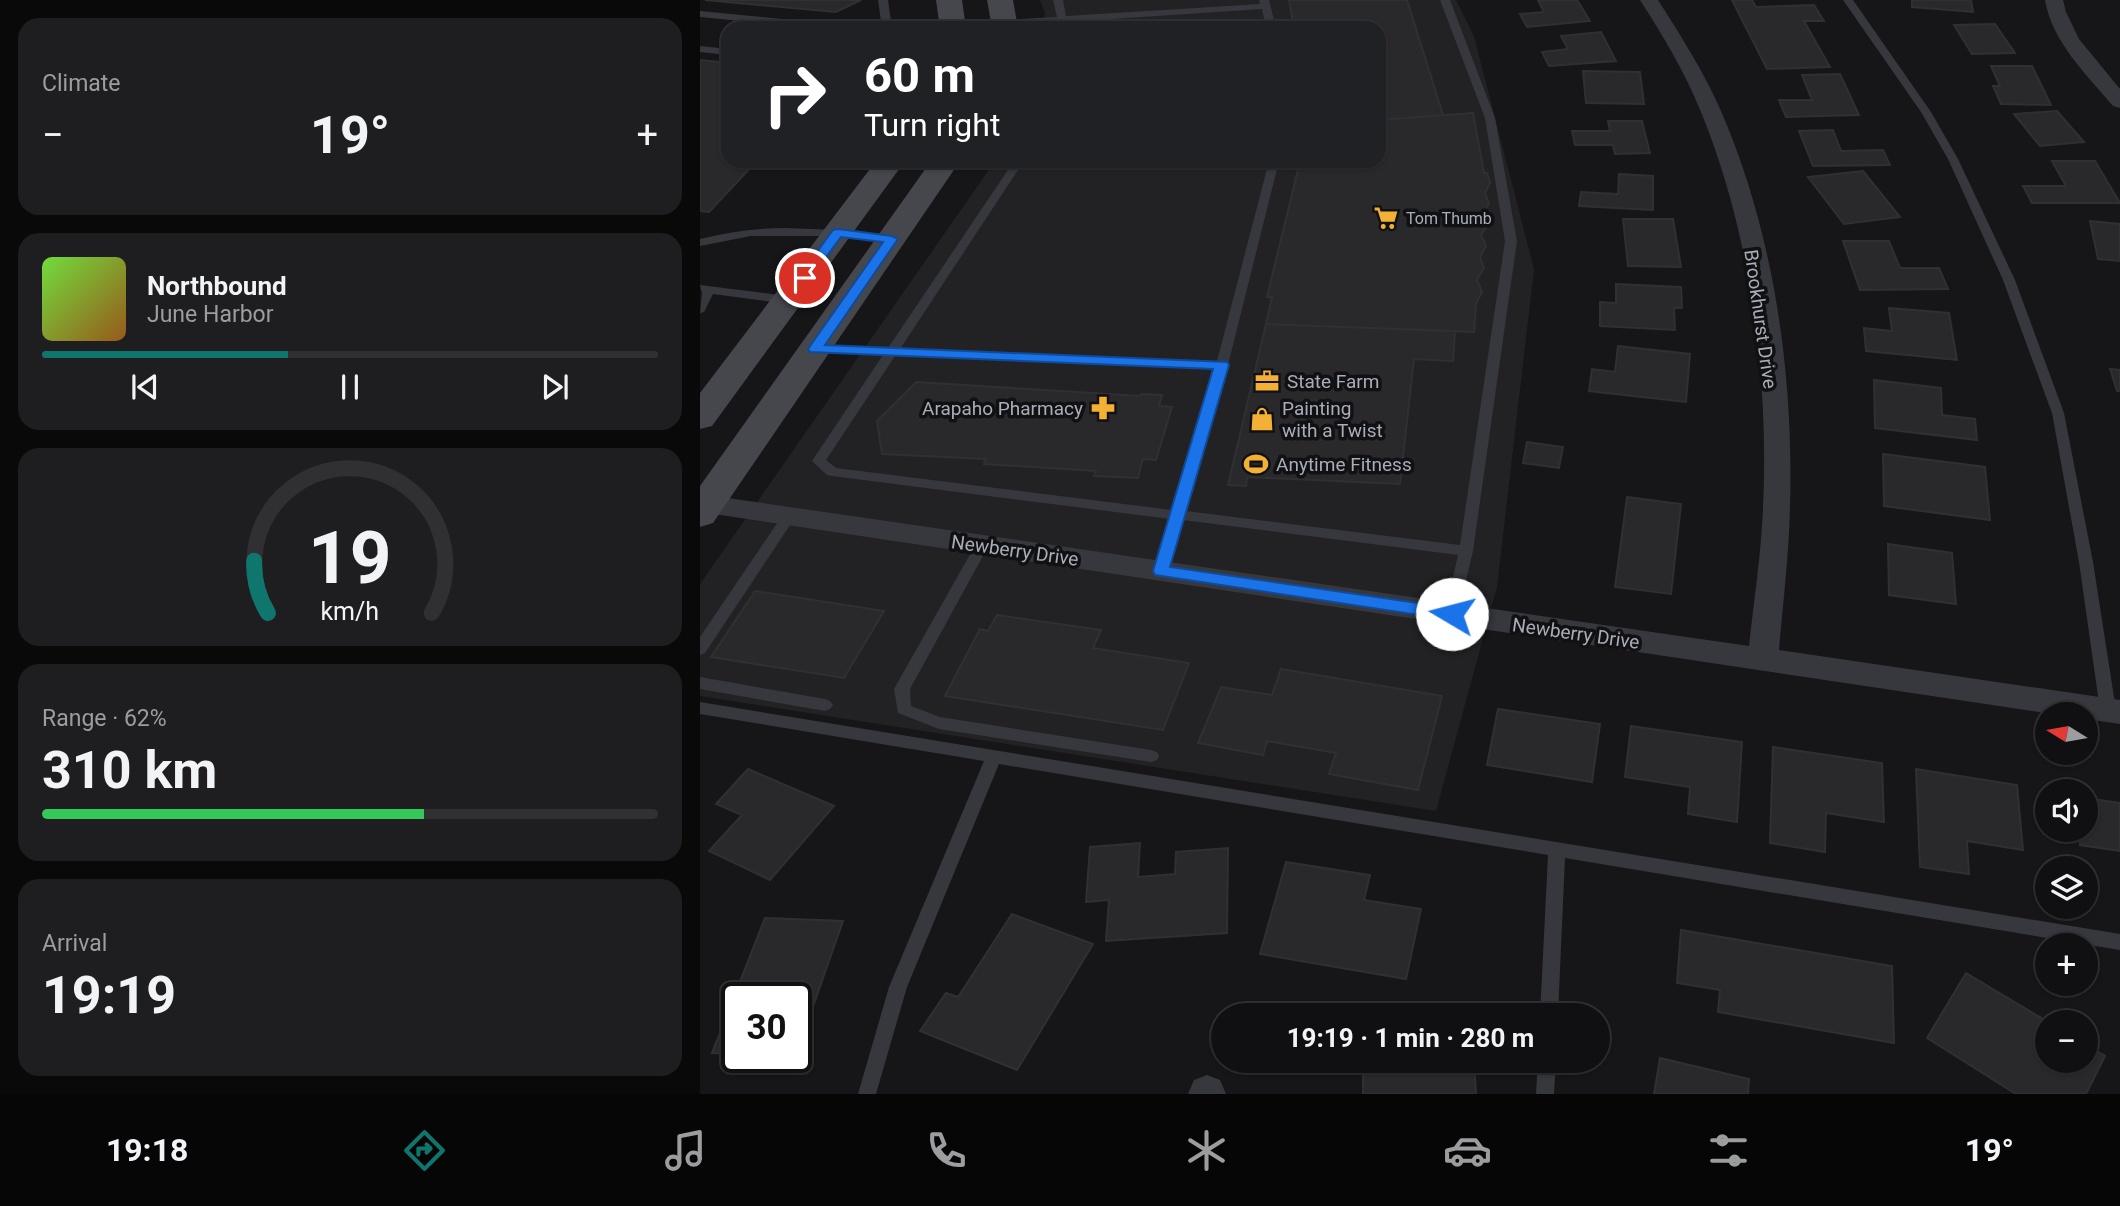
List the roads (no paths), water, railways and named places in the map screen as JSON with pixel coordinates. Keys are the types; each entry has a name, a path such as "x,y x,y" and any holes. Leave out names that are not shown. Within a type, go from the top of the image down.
{"main road":[{"path":"949,0 952,21"},
{"path":"700,418 886,168"},
{"path":"702,507 941,168"},
{"path":"838,233 892,239"}],"street":[{"name":"Brookhurst Drive","path":"1649,0 1696,81 1716,125 1740,194 1759,278 1770,355 1777,488 1763,660"},
{"path":"2054,0 2054,7 2068,34 2120,102"},
{"name":"Newberry Drive","path":"702,507 789,516 2114,711"}],"lane":[{"path":"883,0 886,21"},
{"path":"1058,0 1062,21"},
{"path":"1446,0 1490,118 1511,241 1466,551 1452,614"},
{"path":"1848,0 1926,111 1953,159 2009,280 2058,413 2114,711"},
{"path":"1075,21 1110,12 1265,3 1269,21"},
{"path":"700,14 771,21"},
{"path":"1003,17 1037,21"},
{"path":"700,49 721,50"},
{"path":"1014,168 819,461 832,472 1466,551"},
{"path":"1161,571 1222,365 1272,168"},
{"path":"700,243 722,236 766,230 838,233"},
{"path":"700,309 704,290 788,300"},
{"path":"815,349 1222,365"},
{"path":"700,649 789,516"},
{"path":"982,545 902,689 903,709 939,723 1151,756"},
{"path":"700,682 825,705"},
{"path":"700,708 2120,942"},
{"path":"867,1094 898,987 994,757"},
{"path":"1550,1003 1556,849"},
{"path":"1545,1094 1546,1073"}],"place":[{"name":"Tom Thumb","path":"1386,218"},
{"name":"State Farm","path":"1267,381"},
{"name":"Arapaho Pharmacy","path":"1103,408"},
{"name":"Painting with a Twist","path":"1262,419"},
{"name":"Anytime Fitness","path":"1256,464"}]}
